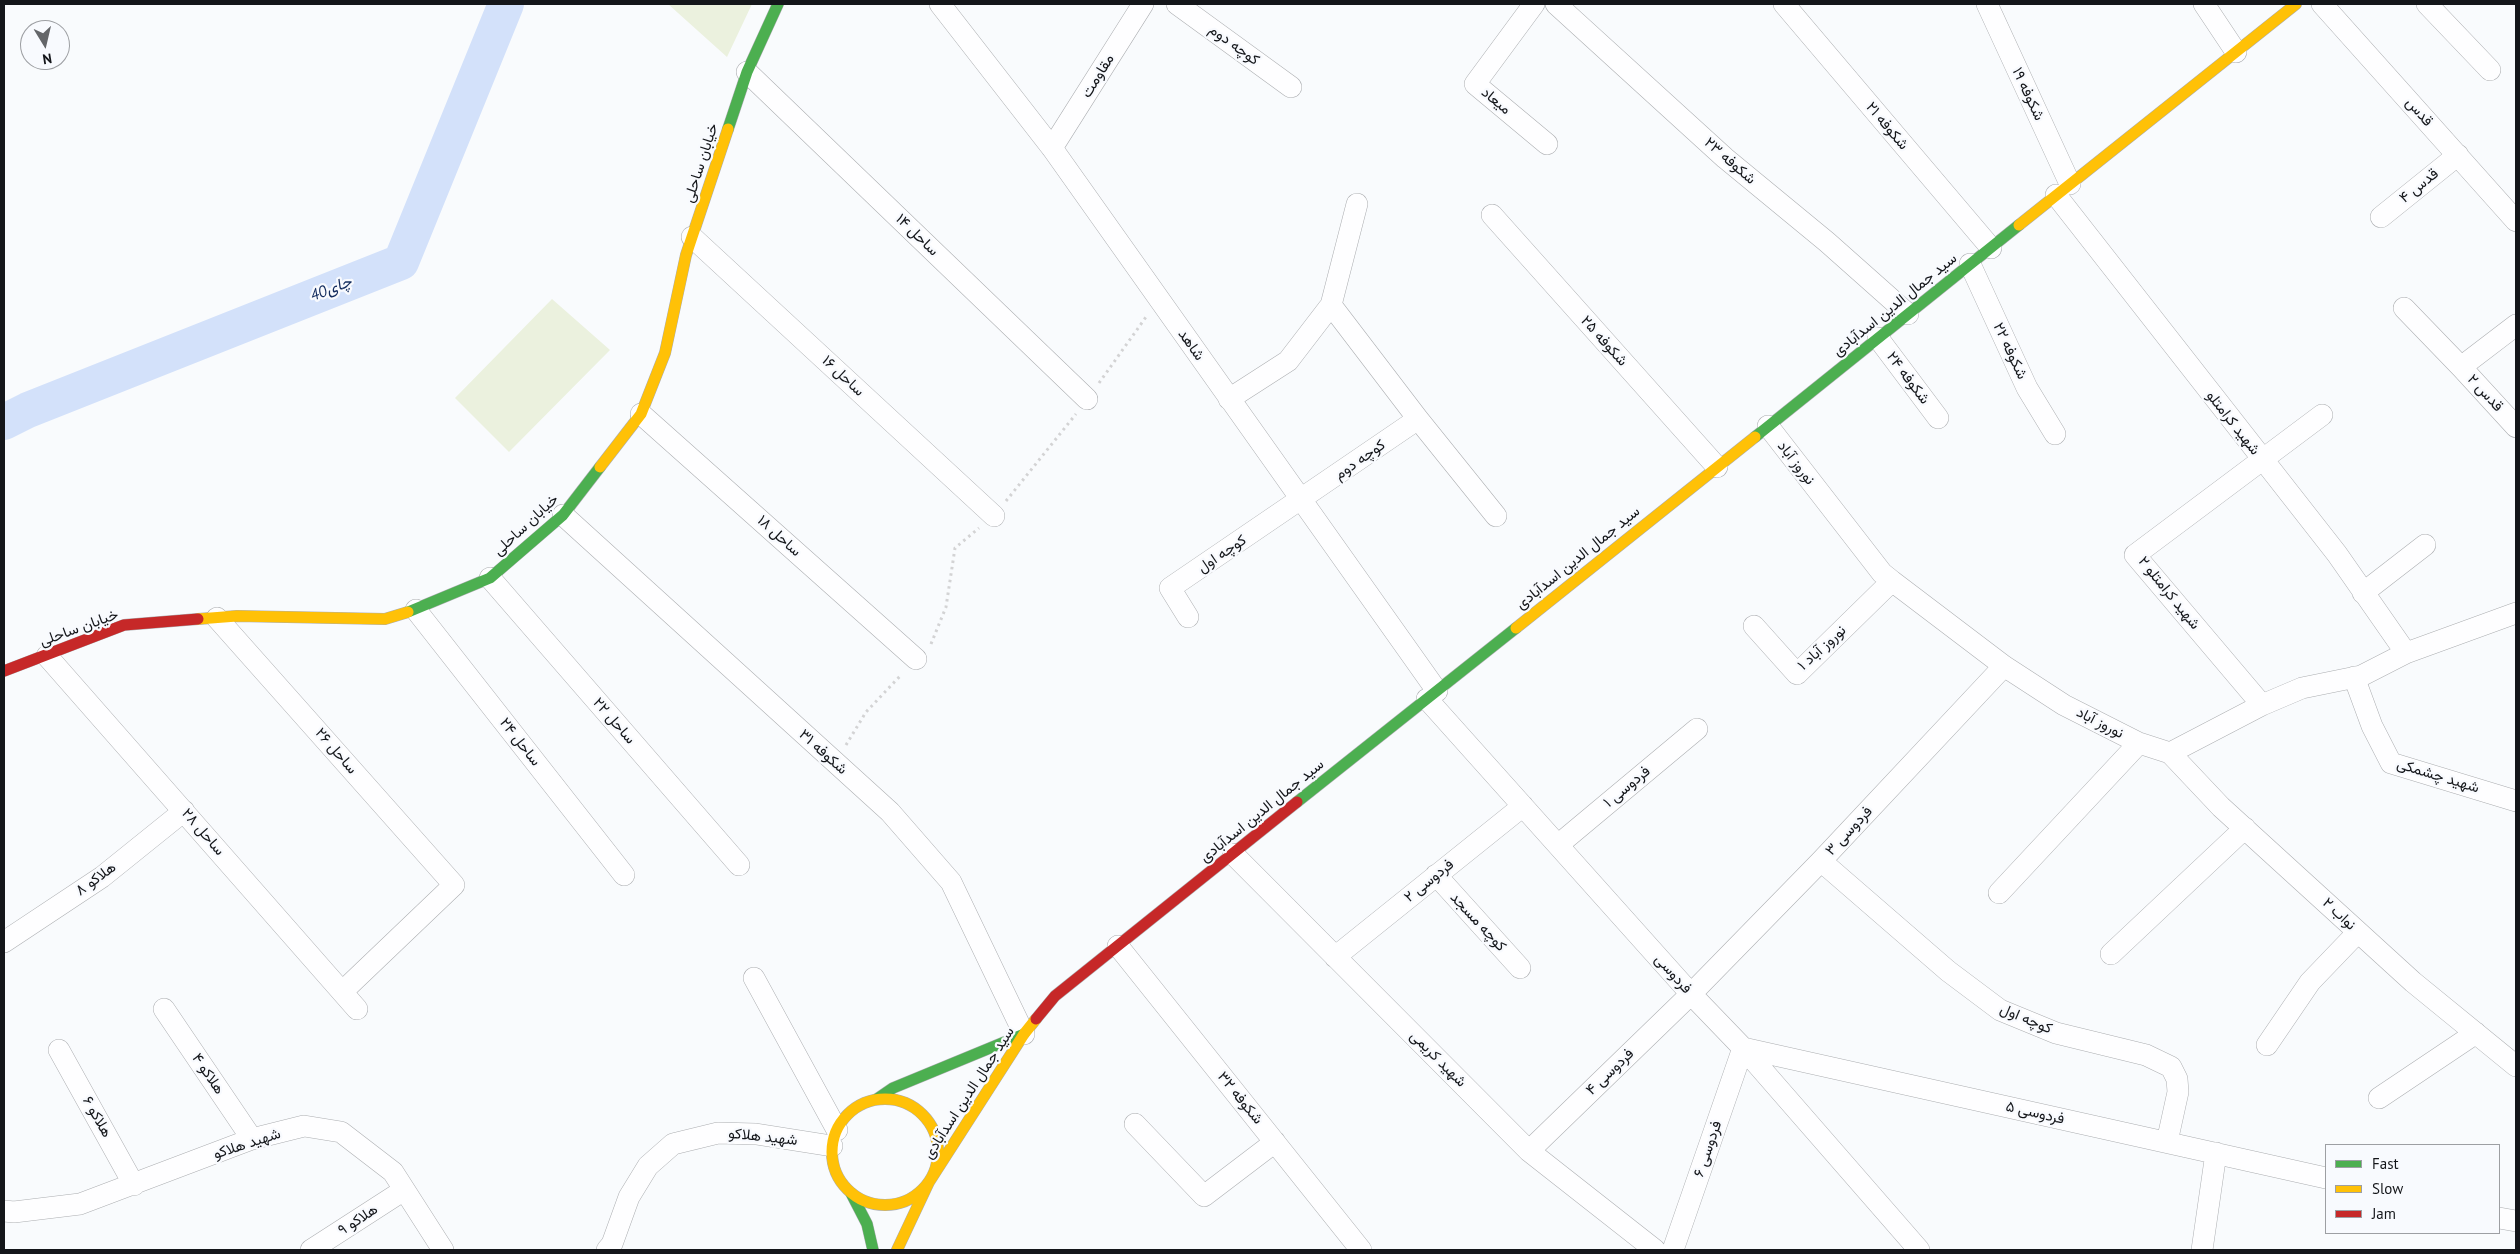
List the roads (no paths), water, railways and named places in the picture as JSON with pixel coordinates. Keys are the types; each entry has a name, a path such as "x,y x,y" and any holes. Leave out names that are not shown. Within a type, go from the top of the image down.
{"main road":[{"name":"خیابان ساحلی","path":"4,671 124,626 217,618 385,620 416,610 490,578 563,515 641,414 665,353 692,237 747,72 778,4"},
{"name":"سید جمال الدین اسدآبادی","path":"929,1182 1024,1034 1055,996 2236,52 2293,4"},
{"path":"873,1250 867,1224 851,1193 840,1180 833,1164 835,1138 847,1115 861,1104 877,1099 893,1088 1024,1034"},
{"path":"877,1099 895,1099 912,1105 926,1116 935,1131 939,1148 937,1166 902,1248"},
{"path":"851,1193 867,1202 884,1205 893,1204 917,1194 929,1182"}],"street":[{"name":"شاهد","path":"940,4 1052,148 1301,500 1432,695"},
{"name":"مقاومت","path":"1052,148 1143,4"},
{"name":"کوچه دوم","path":"1177,4 1292,87"},
{"name":"میعاد","path":"1534,4 1475,84 1547,144"},
{"name":"شکوفه ۲۳","path":"1556,4 1725,158 1827,242 1908,314"},
{"name":"شکوفه ۲۱","path":"1784,4 1991,248"},
{"name":"شکوفه ۱۹","path":"1987,4 2063,190"},
{"path":"2204,4 2236,52"},
{"name":"قدس","path":"2322,4 2516,221"},
{"path":"2427,4 2490,70"},
{"name":"ساحل ۱۴","path":"747,72 1087,399"},
{"name":"قدس ۴","path":"2381,217 2458,156"},
{"name":"شهید کرامتلو","path":"2063,190 2261,459 2337,554 2406,653"},
{"path":"1229,399 1288,361 1331,305 1357,204"},
{"name":"شکوفه ۲۵","path":"1492,215 1717,467"},
{"name":"ساحل ۱۶","path":"692,237 994,516"},
{"name":"شکوفه ۲۲","path":"1970,264 2027,388 2055,434"},
{"path":"1331,305 1418,420 1496,516"},
{"path":"2404,308 2461,367"},
{"name":"قدس ۲","path":"2516,325 2461,367 2516,426"},
{"name":"شکوفه ۲۴","path":"1878,338 1938,418"},
{"name":"ساحل ۱۸","path":"641,414 916,659"},
{"path":"2261,459 2322,415"},
{"name":"کوچه دوم","path":"1301,500 1418,420"},
{"name":"نوروز آباد","path":"1768,426 1882,573 2004,666 2064,705 2139,743 2170,753"},
{"name":"شهید کرامتلو ۲","path":"2261,459 2135,555 2262,705"},
{"name":"کوچه اول","path":"1188,617 1170,588 1301,500"},
{"name":"شکوفه ۳۱","path":"563,515 896,819 951,882 1024,1034"},
{"path":"2363,592 2425,545"},
{"name":"ساحل ۲۲","path":"490,578 739,865"},
{"name":"نوروز آباد ۱","path":"1754,626 1797,674 1892,581"},
{"name":"ساحل ۲۴","path":"416,610 624,875"},
{"path":"2170,753 2262,705 2302,688 2354,678 2406,653 2516,612"},
{"name":"ساحل ۲۶","path":"217,618 454,885 342,992"},
{"name":"ساحل ۲۸","path":"47,656 357,1009"},
{"name":"فردوسی ۳","path":"1691,994 1821,862 2004,666"},
{"name":"شهید چشمکی","path":"2354,678 2372,726 2391,763 2516,801"},
{"name":"فردوسی","path":"1432,695 1523,806 1691,994 1743,1048 1918,1250"},
{"name":"فردوسی ۱","path":"1558,845 1696,729"},
{"path":"1998,893 2139,743"},
{"name":"نواب ۲","path":"2170,753 2245,828 2413,982 2516,1066"},
{"name":"فردوسی ۲","path":"1335,957 1523,806"},
{"name":"هلاکو ۸","path":"4,942 102,877 184,811"},
{"path":"2111,954 2245,828"},
{"name":"شهید کریمی","path":"1233,854 1528,1150 1655,1250"},
{"name":"کوچه اول","path":"1821,862 1948,971 2000,1010 2056,1033 2146,1055 2171,1067 2177,1079 2178,1092 2167,1142"},
{"name":"کوچه مسجد","path":"1436,875 1520,968"},
{"path":"2267,1044 2310,982 2358,932"},
{"name":"شکوفه ۳۲","path":"1118,946 1361,1250"},
{"path":"754,978 835,1138"},
{"name":"فردوسی ۴","path":"1528,1150 1691,994"},
{"name":"هلاکو ۴","path":"164,1009 252,1139"},
{"path":"2379,1098 2476,1033"},
{"name":"فردوسی ۵","path":"1743,1048 2325,1178"},
{"name":"فردوسی ۶","path":"1673,1250 1743,1048"},
{"name":"هلاکو ۶","path":"60,1050 134,1185"},
{"path":"1135,1124 1204,1196 1275,1142"},
{"name":"شهید هلاکو","path":"4,1211 14,1212 80,1204 252,1139 304,1126 341,1132 393,1172 443,1250"},
{"name":"شهید هلاکو","path":"607,1250 612,1244 630,1197 648,1166 673,1144 718,1132 835,1138"},
{"path":"2202,1250 2216,1153"},
{"name":"هلاکو ۹","path":"311,1250 404,1190"},
{"path":"2500,1218 2516,1222"}],"waterway":[{"name":"40چای","path":"4,422 28,410 401,262 506,4"}]}
